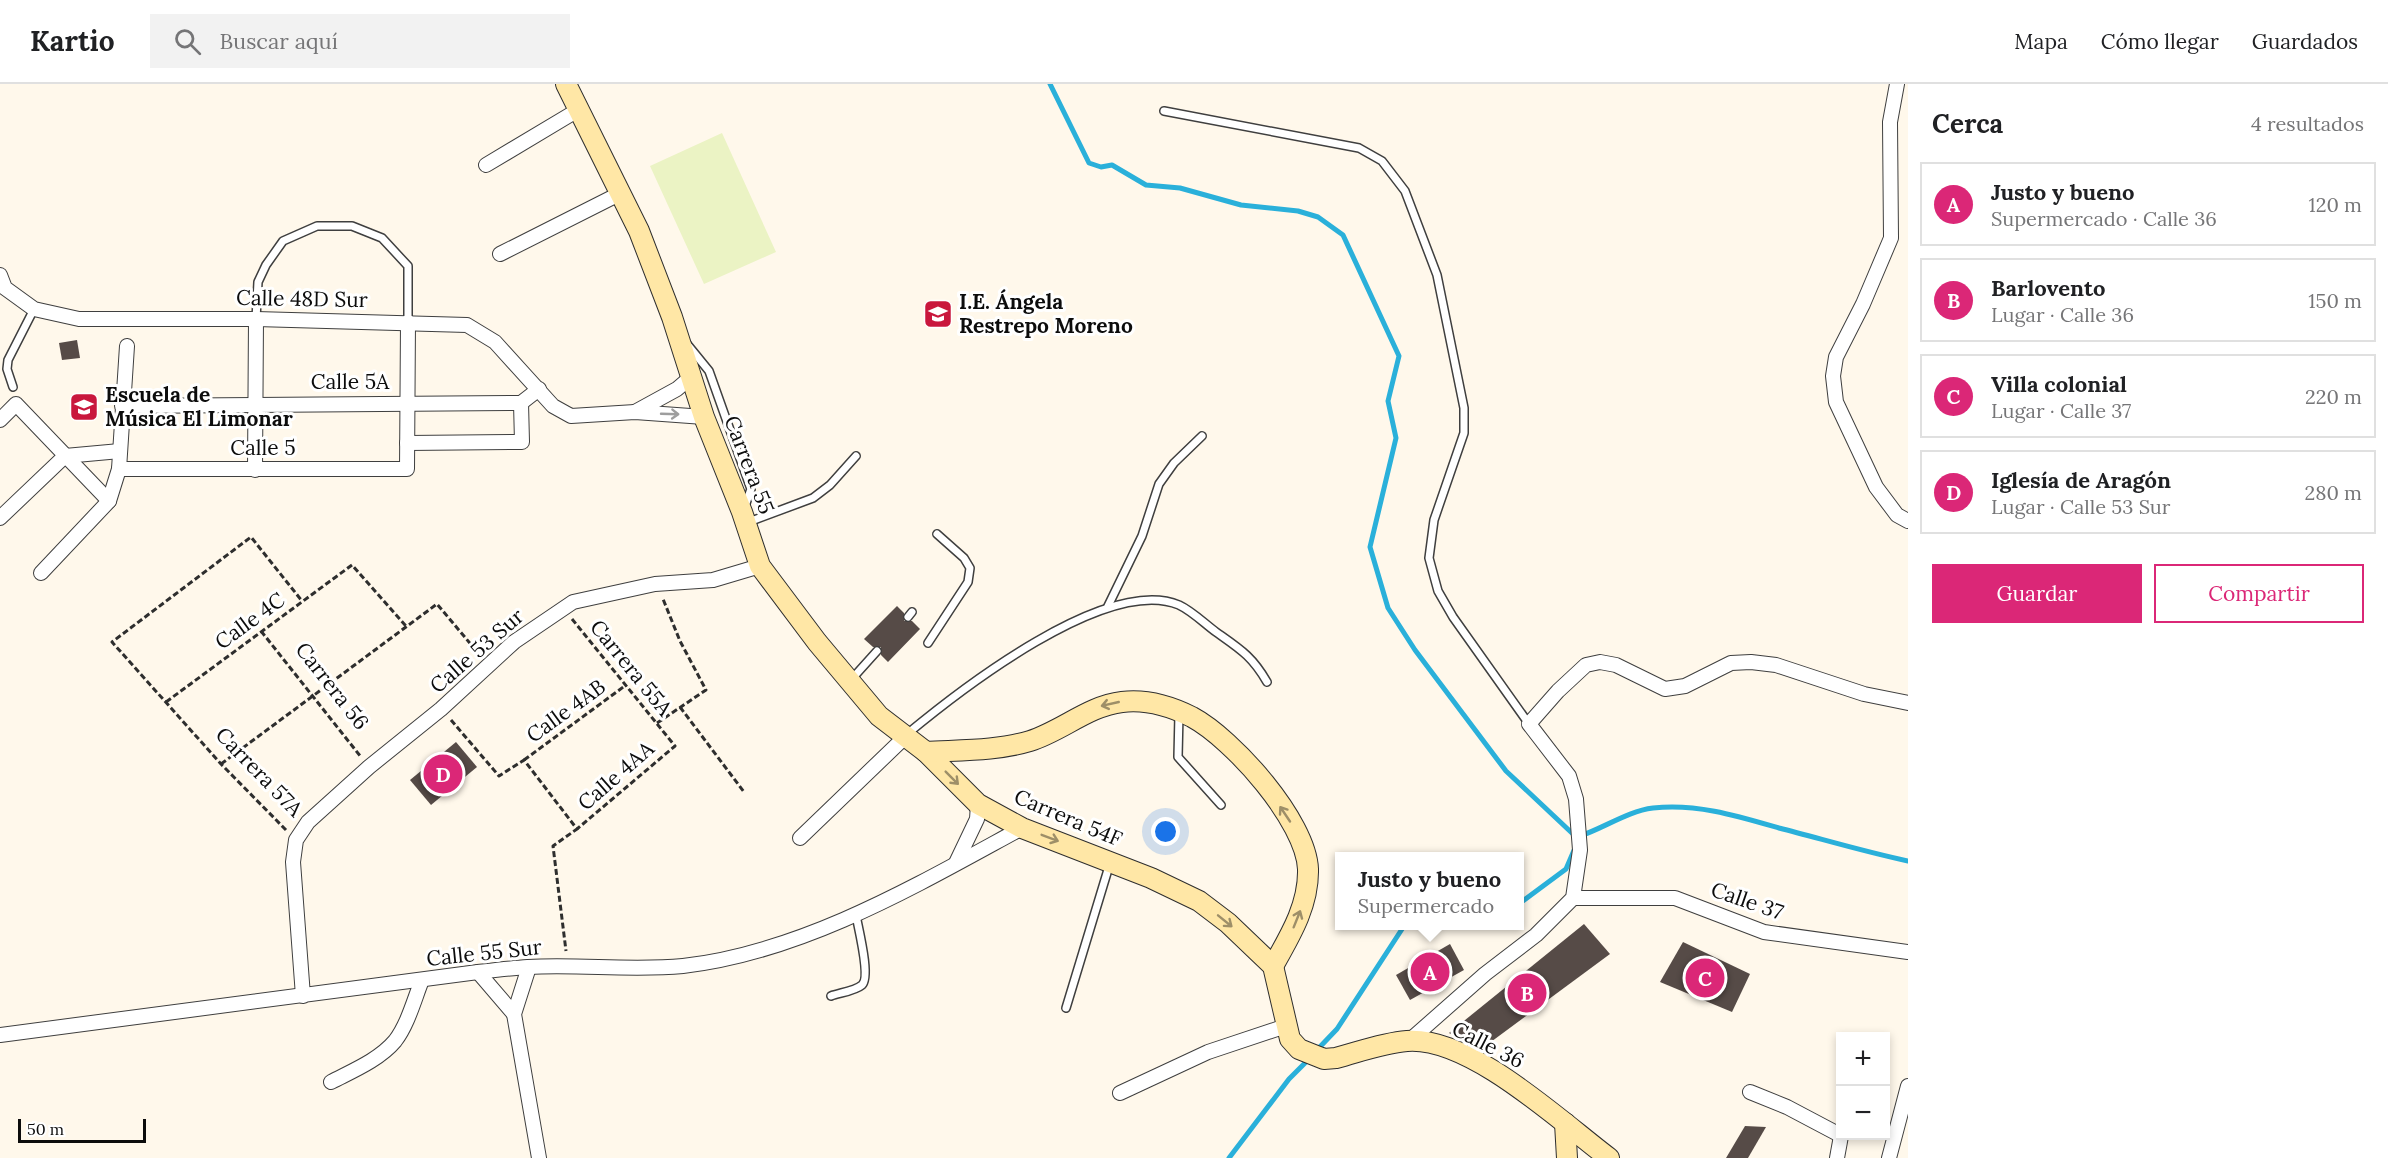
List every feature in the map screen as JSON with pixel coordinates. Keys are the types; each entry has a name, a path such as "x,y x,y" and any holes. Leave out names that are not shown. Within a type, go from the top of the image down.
{"main road":[{"name":"Carrera 55","path":"566,84 621,193 679,336 704,417 744,517 760,566 879,716 926,752 978,804"},
{"path":"926,752 973,750 1029,741 1053,732 1098,707 1122,702 1147,702 1174,709 1214,731 1270,792 1297,832 1308,868 1305,902 1292,933 1273,966 1286,1026"},
{"name":"Carrera 54F","path":"978,804 1023,828 1152,878 1199,901 1228,922 1273,966"},
{"name":"Calle 36","path":"1286,1026 1290,1039 1299,1049 1324,1059 1409,1041 1430,1044 1458,1053 1506,1079 1545,1104 1609,1158"},
{"path":"1565,1123 1567,1158"}],"street":[{"path":"1897,84 1890,122 1891,238 1863,304 1836,357 1833,376 1836,402 1876,487 1897,515 1908,521"},
{"path":"486,165 578,110"},
{"path":"500,254 621,193"},
{"name":"Calle 48D Sur","path":"2,281 34,309 79,319 256,319 467,325 495,342 553,406 571,416 635,412"},
{"path":"255,470 256,319"},
{"path":"408,322 407,443 522,442 521,403 539,389"},
{"path":"41,573 109,501 119,469 127,346"},
{"path":"635,412 677,389 691,377"},
{"name":"Calle 5A","path":"122,406 521,403"},
{"path":"0,420 16,404 109,501"},
{"path":"635,412 704,417"},
{"name":"Calle 5","path":"119,469 407,469 407,443"},
{"path":"0,518 65,456 120,451"},
{"name":"Calle 53 Sur","path":"296,840 308,822 369,767 441,709 514,642 573,602 655,584 714,580 760,566"},
{"path":"1409,1041 1485,974 1536,935 1573,898 1580,850 1576,799 1569,776 1529,724 1558,691 1586,665 1600,662 1616,665 1665,689 1685,686 1731,663 1751,662 1776,665 1864,694 1908,703"},
{"path":"800,838 904,737"},
{"path":"956,863 975,824 978,804"},
{"name":"Calle 55 Sur","path":"0,1035 478,972 529,967 646,968 723,959 764,949 855,913 1023,828"},
{"name":"Carrera 57A","path":"296,840 292,862 303,996"},
{"name":"Calle 37","path":"1573,898 1675,898 1764,933 1908,952"},
{"path":"529,967 514,1014 539,1158"},
{"path":"478,972 514,1014"},
{"path":"331,1082 367,1063 394,1042 404,1026 422,980"},
{"path":"1120,1093 1208,1052 1286,1026"},
{"path":"1889,1158 1908,1086"},
{"path":"1750,1092 1787,1107 1836,1132"},
{"path":"1837,1158 1840,1140"}],"lane":[{"path":"1164,111 1359,148 1382,161 1405,191 1437,275 1464,408 1464,433 1434,520 1429,558 1438,591 1453,618 1529,724"},
{"path":"256,319 258,282 266,265 283,241 317,226 352,226 381,238 408,266 408,322"},
{"path":"13,387 7,369 8,360 34,309"},
{"path":"679,336 709,371 751,489 744,517 813,498 830,486 855,456"},
{"path":"1108,606 1135,553 1153,509 1159,484 1174,463 1202,436"},
{"path":"928,643 968,582 970,568 964,558 937,534"},
{"path":"904,737 942,704 1036,641 1108,606 1152,601 1179,605 1254,660 1268,682"},
{"path":"850,681 877,651"},
{"path":"1174,709 1178,757 1221,805"},
{"path":"1066,1008 1110,862"},
{"path":"831,996 861,986 865,981 866,970 855,913"}],"path":[{"name":"Carrera 57A","path":"296,840 221,764 112,642 251,537 302,601"},
{"name":"Calle 4C","path":"166,702 352,565 406,627"},
{"name":"Calle 4AA","path":"655,584 667,605 680,641 706,690 657,723"},
{"path":"221,764 436,604 488,665"},
{"name":"Carrera 55A","path":"563,609 675,746"},
{"name":"Carrera 56","path":"261,631 369,767"},
{"name":"Calle 4AB","path":"441,709 499,776 626,686"},
{"path":"680,707 744,792"},
{"name":"Calle 4AA","path":"568,967 553,846 577,829 675,746"},
{"path":"524,760 577,829"}],"green space":[{"path":"722,133 776,252 704,284 650,166"}],"building":[{"path":"77,340 80,358 62,360 59,343"},
{"path":"897,606 904,613 904,621 912,621 920,629 888,662 881,655 881,647 873,647 864,639"},
{"path":"456,742 477,767 431,805 410,780"},
{"path":"1584,924 1610,954 1480,1050 1449,1033"},
{"path":"1683,942 1750,974 1732,1012 1660,982"},
{"path":"1450,944 1464,970 1410,1000 1396,975"},
{"path":"1745,1126 1766,1127 1748,1158 1726,1158"}],"waterway":[{"path":"1050,84 1089,163 1101,167 1112,165 1146,185 1180,188 1241,205 1298,211 1318,217 1343,235 1399,356 1388,401 1396,438 1370,547 1388,608 1415,650 1506,771 1573,834 1580,836 1644,810 1685,807 1732,815 1908,861"},
{"path":"1524,900 1566,869 1575,848"},
{"path":"1315,1052 1337,1029 1401,930"},
{"path":"1229,1158 1289,1079 1309,1059"}],"place":[{"name":"I.E. Ángela Restrepo Moreno","path":"938,314"},
{"name":"Escuela de Música El Limonar","path":"84,407"},
{"name":"Iglesía de Aragón","path":"443,774"},
{"name":"Justo y bueno","path":"1430,972"},
{"name":"Villa colonial","path":"1705,978"},
{"name":"Barlovento","path":"1527,993"}]}
